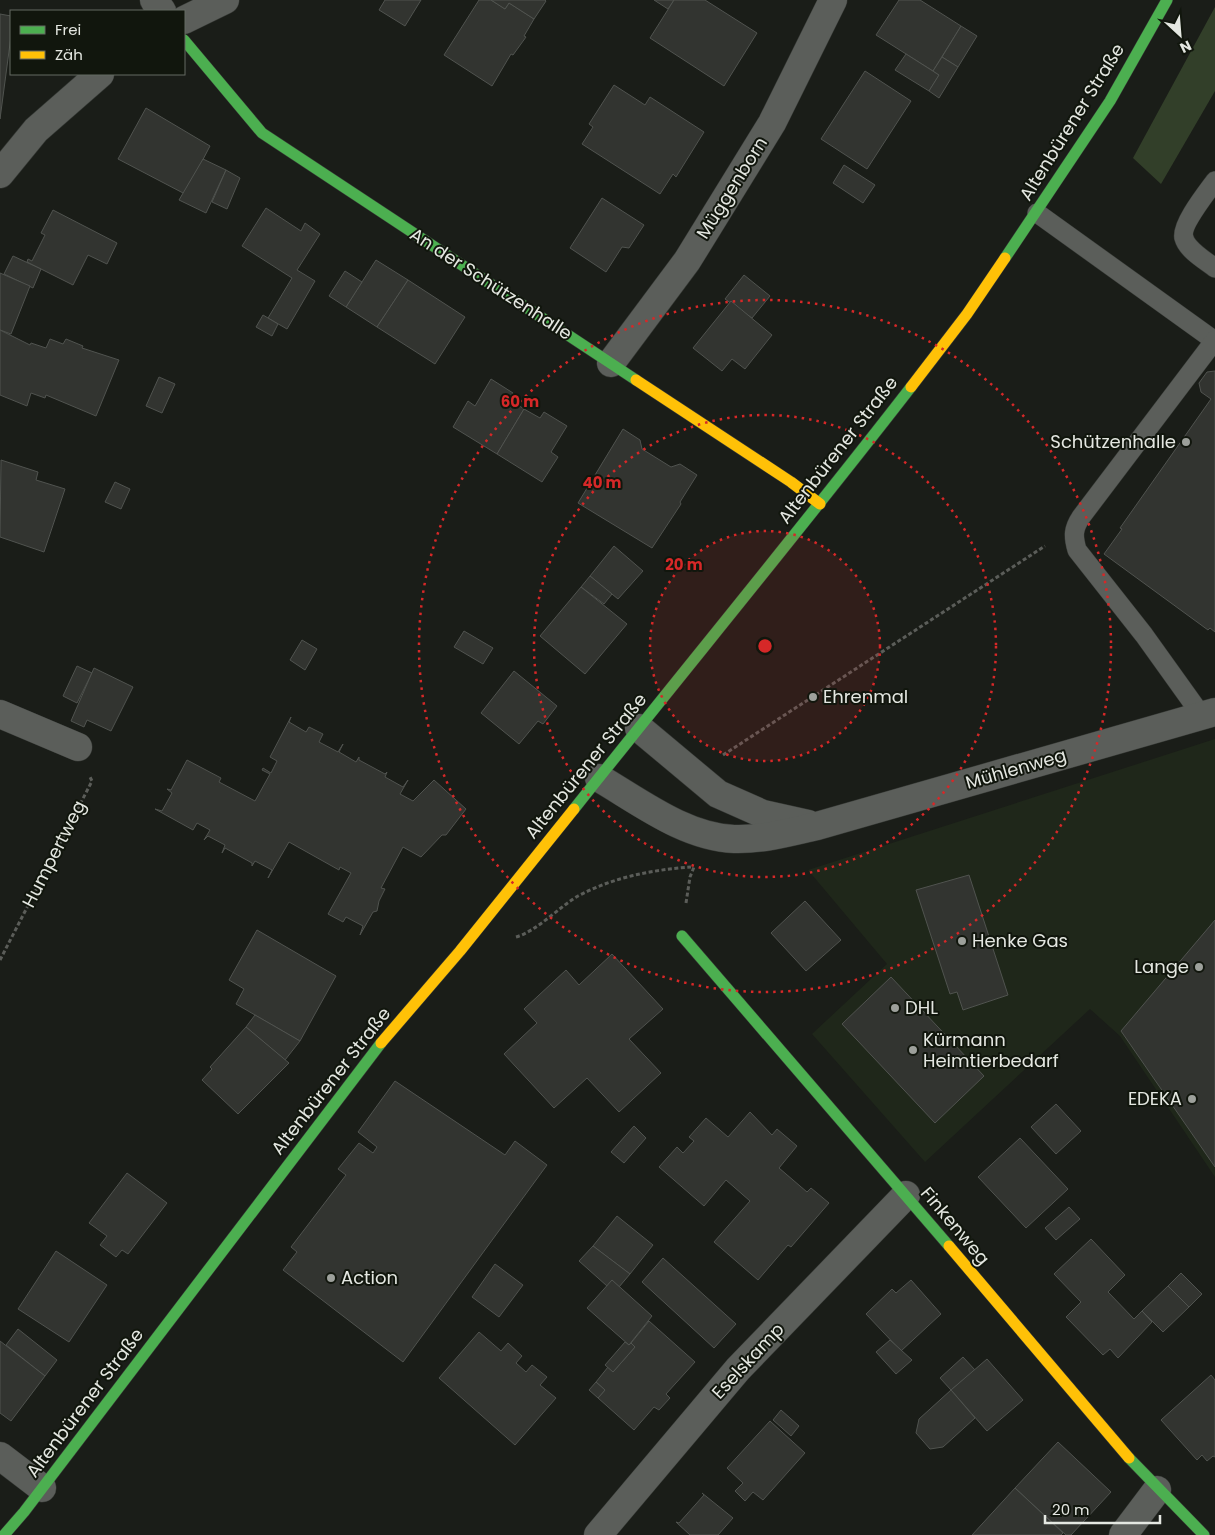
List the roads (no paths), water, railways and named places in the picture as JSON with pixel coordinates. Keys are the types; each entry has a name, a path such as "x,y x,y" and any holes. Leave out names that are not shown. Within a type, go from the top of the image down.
{"street":[{"path":"185,20 225,0"},
{"name":"Müggenborn","path":"611,363 687,261 772,123 833,0"},
{"name":"Altenbürener Straße","path":"4,1535 42,1488 386,1036 460,951 721,624 820,504 967,314 1037,213 1110,101 1167,0"},
{"name":"An der Schützenhalle","path":"185,41 202,64 262,133 791,482 820,504"},
{"path":"0,174 36,130 99,75"},
{"path":"0,714 78,747"},
{"name":"Mühlenweg","path":"599,778 692,830 712,836 752,838 817,826 1208,714"},
{"name":"Mühlenweg","path":"639,728 718,794 763,814 817,826"},
{"name":"Finkenweg","path":"682,936 1158,1490 1204,1535"},
{"name":"Eselskamp","path":"598,1535 738,1369 906,1196"},
{"path":"0,1456 42,1488"},
{"path":"1123,1535 1158,1490"}],"lane":[{"path":"1215,181 1184,227 1183,238 1187,244 1215,268"},
{"path":"1037,213 1215,340 1075,527 1073,537 1077,550 1208,714"}],"place":[{"name":"Schützenhalle","path":"1186,442"},
{"name":"Ehrenmal","path":"813,697"},
{"name":"Henke Gas","path":"962,941"},
{"name":"Lange","path":"1199,967"},
{"name":"DHL","path":"895,1008"},
{"name":"Kürmann Heimtierbedarf","path":"913,1050"},
{"name":"EDEKA","path":"1192,1099"},
{"name":"Action","path":"331,1278"}]}
